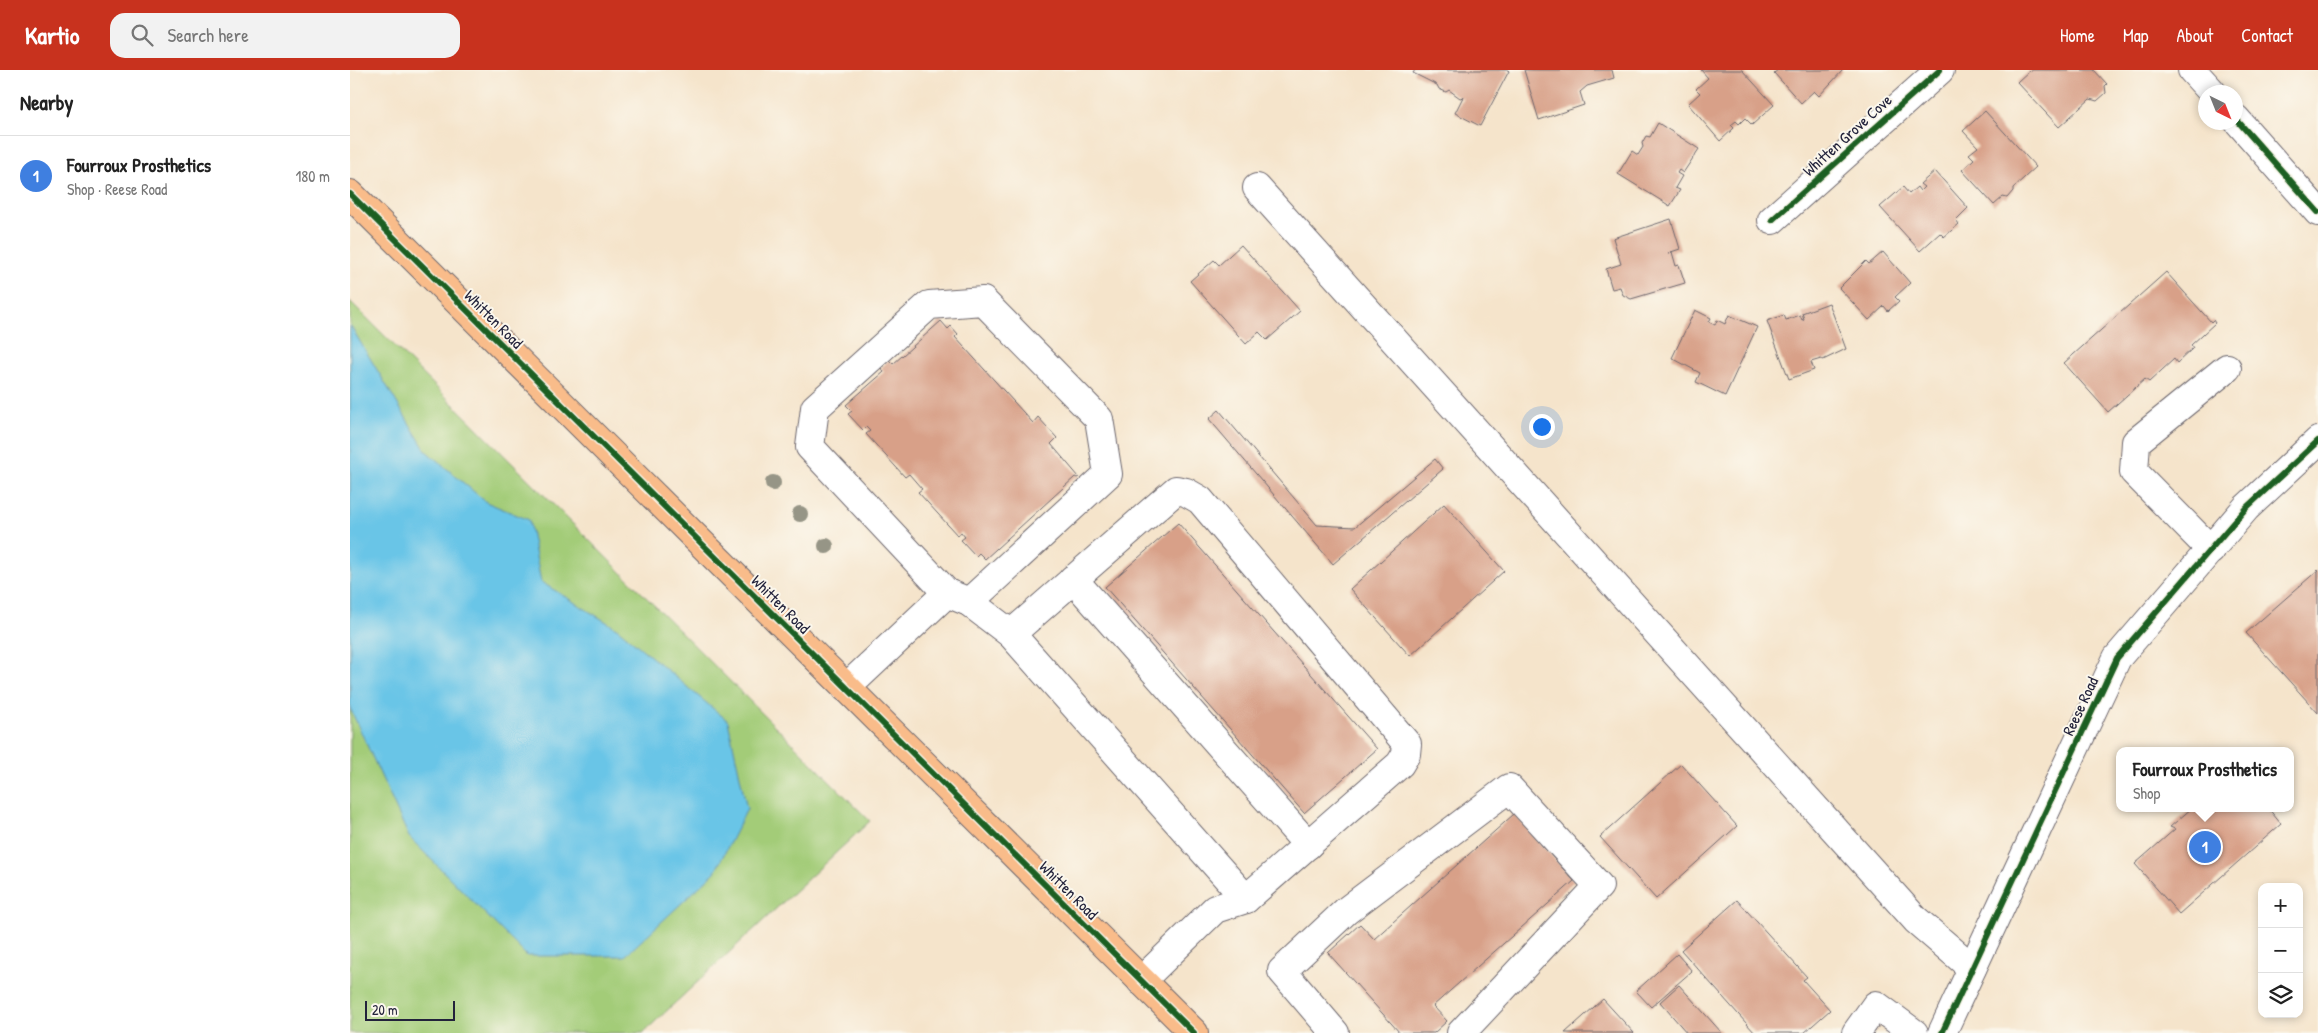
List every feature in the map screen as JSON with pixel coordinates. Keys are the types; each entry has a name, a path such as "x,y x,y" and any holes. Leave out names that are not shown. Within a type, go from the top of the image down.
{"main road":[{"name":"Whitten Road","path":"350,194 1194,1033"}],"street":[{"name":"Whitten Grove Cove","path":"1772,220 1940,70"},
{"path":"2192,70 2206,85"},
{"path":"2243,127 2318,212"},
{"path":"1257,188 1916,920 1972,968"},
{"path":"846,688 958,597 1108,474 1099,420 983,301 929,305 814,408 810,447 958,597 1011,634 1246,899"},
{"path":"2211,550 2134,472 2136,442 2227,368"},
{"name":"Reese Road","path":"1942,1033 2117,658 2246,508 2318,442"},
{"path":"1011,634 1176,490 1200,500 1407,744 1406,754 1400,764 1246,899 1216,909 1141,981"},
{"path":"1073,579 1308,845"},
{"path":"1336,1033 1282,971 1346,911 1509,788 1599,886 1461,1033"},
{"path":"1856,1033 1876,1004 1914,1033"}],"green space":[{"path":"350,301 870,821 643,1033 350,1033"}],"water":[{"path":"350,325 426,451 486,502 529,520 541,582 618,629 728,721 747,809 715,872 625,956 527,956 409,837 350,708"}],"building":[{"path":"1415,70 1509,71 1480,126 1455,113 1463,97 1460,98 1449,90 1446,92 1439,89 1437,85 1413,73"},
{"path":"1524,70 1612,70 1614,78 1587,86 1580,92 1584,105 1539,120"},
{"path":"1701,70 1742,70 1774,105 1752,125 1745,118 1739,124 1736,121 1731,125 1734,128 1720,141 1688,104 1700,93 1696,89 1708,78"},
{"path":"1778,70 1843,70 1819,96 1814,91 1801,103 1774,73"},
{"path":"2030,70 2094,70 2107,84 2105,86 2106,93 2097,101 2090,99 2059,127 2017,82"},
{"path":"1985,111 2036,167 2013,188 2013,191 2007,198 2003,197 1994,205 1962,170 1974,159 1969,154 1978,147 1963,131"},
{"path":"1658,123 1699,149 1683,173 1679,170 1677,173 1682,176 1675,188 1680,190 1670,206 1618,174 1632,151 1638,155 1643,147 1642,143 1646,136 1650,137"},
{"path":"1935,171 1968,208 1956,220 1959,224 1944,237 1940,233 1920,251 1880,207 1903,187 1909,194 1917,187 1920,191 1924,187 1920,184"},
{"path":"1671,219 1680,249 1668,253 1672,252 1676,266 1679,265 1685,283 1631,299 1623,295 1620,287 1612,289 1606,269 1621,264 1613,238"},
{"path":"1241,245 1300,311 1267,340 1259,332 1246,344 1190,281 1214,260 1219,265"},
{"path":"1883,252 1910,283 1895,297 1899,301 1888,311 1884,306 1869,320 1839,288 1866,261 1869,264"},
{"path":"2166,272 2211,322 2213,320 2215,323 2191,345 2193,348 2177,363 2174,359 2149,382 2145,379 2108,412 2064,363"},
{"path":"1829,303 1846,349 1823,360 1811,362 1814,370 1789,379 1767,321 1784,315 1786,320 1800,315 1802,320 1804,319 1802,313"},
{"path":"1695,310 1711,318 1709,322 1715,325 1717,320 1725,324 1729,315 1757,327 1725,396 1696,382 1700,373 1672,358"},
{"path":"941,321 948,329 951,326 958,334 955,337 1033,423 1038,417 1057,438 1051,444 1079,477 1075,477 985,559 979,553 976,556 961,540 965,537 961,532 958,536 918,492 922,489 909,474 905,477 866,434 870,431 866,427 863,430 848,414 852,411 846,405 884,372 881,368 889,360 893,364"},
{"path":"1219,410 1317,525 1355,527 1435,459 1443,469 1333,564 1209,419"},
{"path":"1444,504 1504,571 1410,656 1350,589"},
{"path":"1178,523 1377,749 1304,813 1105,587"},
{"path":"2318,570 2318,713 2246,633"},
{"path":"1681,764 1737,826 1656,899 1600,837"},
{"path":"2187,812 2271,812 2281,824 2179,914 2135,864 2175,829 2170,827"},
{"path":"1514,814 1574,881 1433,1006 1447,1021 1434,1033 1400,1033 1328,953 1360,924 1374,939"},
{"path":"1737,900 1807,977 1803,980 1830,1010 1804,1033 1755,1033 1681,950"},
{"path":"1677,954 1692,971 1651,1007 1636,991"},
{"path":"1679,985 1722,1033 1687,1033 1660,1002"},
{"path":"1603,999 1634,1033 1565,1033"}],"cycle path":[{"path":"1772,220 1940,70"},
{"path":"2243,127 2318,212"},
{"path":"350,194 1194,1033"},
{"path":"1942,1033 2117,658 2246,508 2318,441"}],"place":[{"name":"Fourroux Prosthetics","path":"2205,847"}]}
